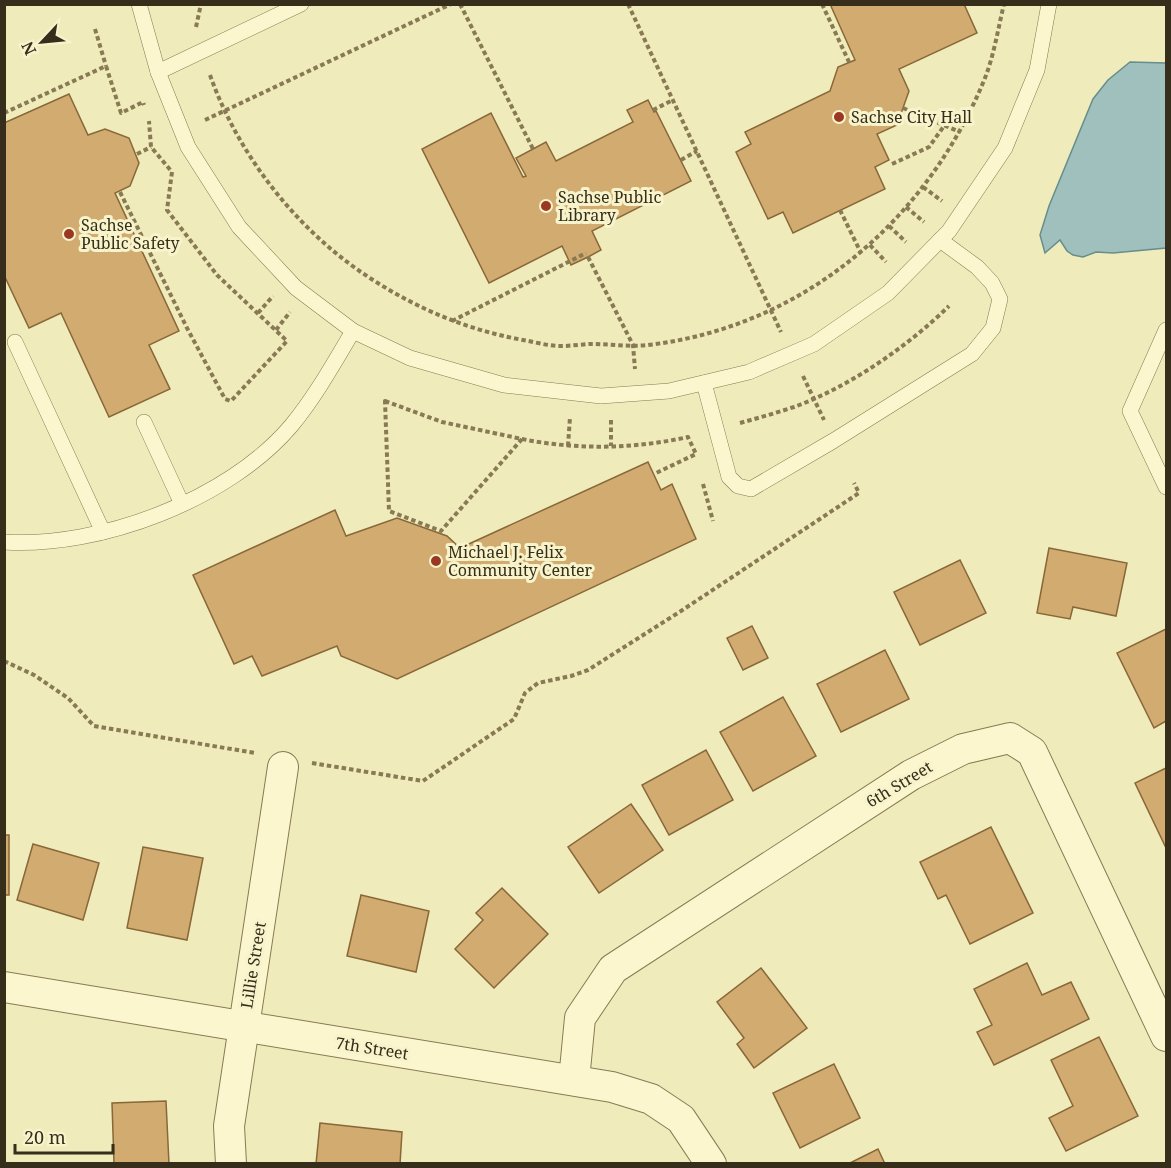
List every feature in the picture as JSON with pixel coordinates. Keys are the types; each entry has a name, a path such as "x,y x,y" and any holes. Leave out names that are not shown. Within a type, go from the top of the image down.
{"street":[{"name":"6th Street","path":"574,1080 580,1018 614,969 911,775 963,749 1010,738 1032,752 1167,1036"},
{"name":"Lillie Street","path":"231,1164 229,1126 284,761"},
{"name":"7th Street","path":"4,987 612,1087 651,1099 681,1119 711,1164"}],"lane":[{"path":"139,4 158,72 188,147 239,226 296,288 354,331 410,358 504,385 601,396 669,391 749,372 814,344 888,293 949,231 1005,148 1037,70 1049,4"},
{"path":"158,72 301,4"},
{"path":"704,383 729,477 738,486 751,489 833,441 972,354 993,328 1000,299 992,283 977,267 940,240"},
{"path":"1167,330 1130,411 1167,487"},
{"path":"4,543 33,544 104,532 146,519 202,495 257,458 290,427 320,386 354,331"},
{"path":"15,342 104,532"},
{"path":"144,422 182,504"}],"path":[{"path":"201,4 196,29 225,110 264,176 313,234 333,252 391,292 452,322 494,334 559,346 647,345 717,331 748,320 795,297 828,278 861,253 884,232 919,192 942,163 960,132 986,76 1004,4"},
{"path":"205,120 451,4"},
{"path":"460,4 533,148"},
{"path":"628,4 781,333"},
{"path":"822,4 849,62"},
{"path":"95,29 121,113 143,102 146,110"},
{"path":"4,113 106,66"},
{"path":"652,110 673,100"},
{"path":"903,108 960,132"},
{"path":"120,192 187,328 225,399 231,401 287,341 217,275 167,210 172,172 151,147 149,118"},
{"path":"892,164 929,147 944,126"},
{"path":"137,154 151,147"},
{"path":"681,160 697,151"},
{"path":"840,210 861,253"},
{"path":"452,322 587,255 633,345"},
{"path":"740,423 796,406 843,384 877,364 935,320 949,306"},
{"path":"802,374 824,421"},
{"path":"522,439 441,531 389,512 385,401 442,422 557,445 596,447 633,445 688,437 699,465"},
{"path":"654,474 696,454"},
{"path":"701,477 713,520"},
{"path":"4,661 34,675 68,698 94,726 284,761 423,781 514,719 525,693 538,683 588,670 644,635 859,493 854,483"}],"water":[{"path":"1130,62 1166,63 1166,248 1113,253 1096,252 1083,257 1067,251 1060,240 1045,253 1040,235 1049,206 1093,99 1108,80"}],"building":[{"name":"Sachse City Hall","path":"830,4 964,4 977,33 899,69 909,91 897,125 877,134 889,160 875,167 885,189 793,233 783,212 768,219 736,152 751,144 745,132 830,91 838,67 855,60"},
{"name":"Sachse Public Safety","path":"69,94 88,135 105,129 129,138 139,163 130,186 115,193 179,331 149,345 170,389 109,417 61,313 29,328 4,275 4,123"},
{"name":"Sachse Public Library","path":"648,100 654,112 656,111 691,181 592,231 601,250 588,257 571,265 562,246 489,283 422,149 491,113 523,177 526,176 516,158 546,142 556,161 633,122 627,110"},
{"name":"Michael J. Felix Community Center","path":"648,462 661,490 672,484 696,539 397,679 341,656 337,646 262,676 252,656 234,664 193,575 335,510 346,536 397,518 447,536 460,548"},
{"path":"1049,548 1127,563 1116,616 1073,607 1070,619 1037,613"},
{"path":"960,560 986,613 920,645 894,592"},
{"path":"752,626 768,658 743,670 727,638"},
{"path":"1166,629 1166,721 1154,728 1117,653"},
{"path":"885,650 909,699 841,732 817,684"},
{"path":"783,697 816,756 753,791 720,732"},
{"path":"706,750 733,800 669,835 642,785"},
{"path":"1166,768 1166,848 1135,783"},
{"path":"631,804 663,850 599,893 568,847"},
{"path":"991,827 1033,913 970,944 946,895 938,899 920,862"},
{"path":"4,835 9,835 9,895 4,895"},
{"path":"33,844 99,863 83,920 17,900"},
{"path":"143,847 203,858 187,940 127,928"},
{"path":"502,888 548,934 494,988 455,949 483,920 476,913"},
{"path":"361,895 429,911 416,972 347,956"},
{"path":"1027,963 1042,995 1071,982 1089,1019 994,1065 977,1032 992,1025 974,989"},
{"path":"761,968 807,1028 754,1068 737,1044 744,1038 717,1002"},
{"path":"1099,1037 1138,1116 1066,1151 1049,1118 1073,1106 1051,1060"},
{"path":"834,1064 860,1118 800,1148 773,1093"},
{"path":"166,1101 169,1164 114,1164 112,1103"},
{"path":"320,1123 402,1132 400,1164 316,1164"},
{"path":"878,1149 885,1164 848,1164"}],"place":[{"name":"Sachse City Hall","path":"839,117"},
{"name":"Sachse Public Library","path":"546,206"},
{"name":"Sachse Public Safety","path":"69,234"},
{"name":"Michael J. Felix Community Center","path":"436,561"}]}
